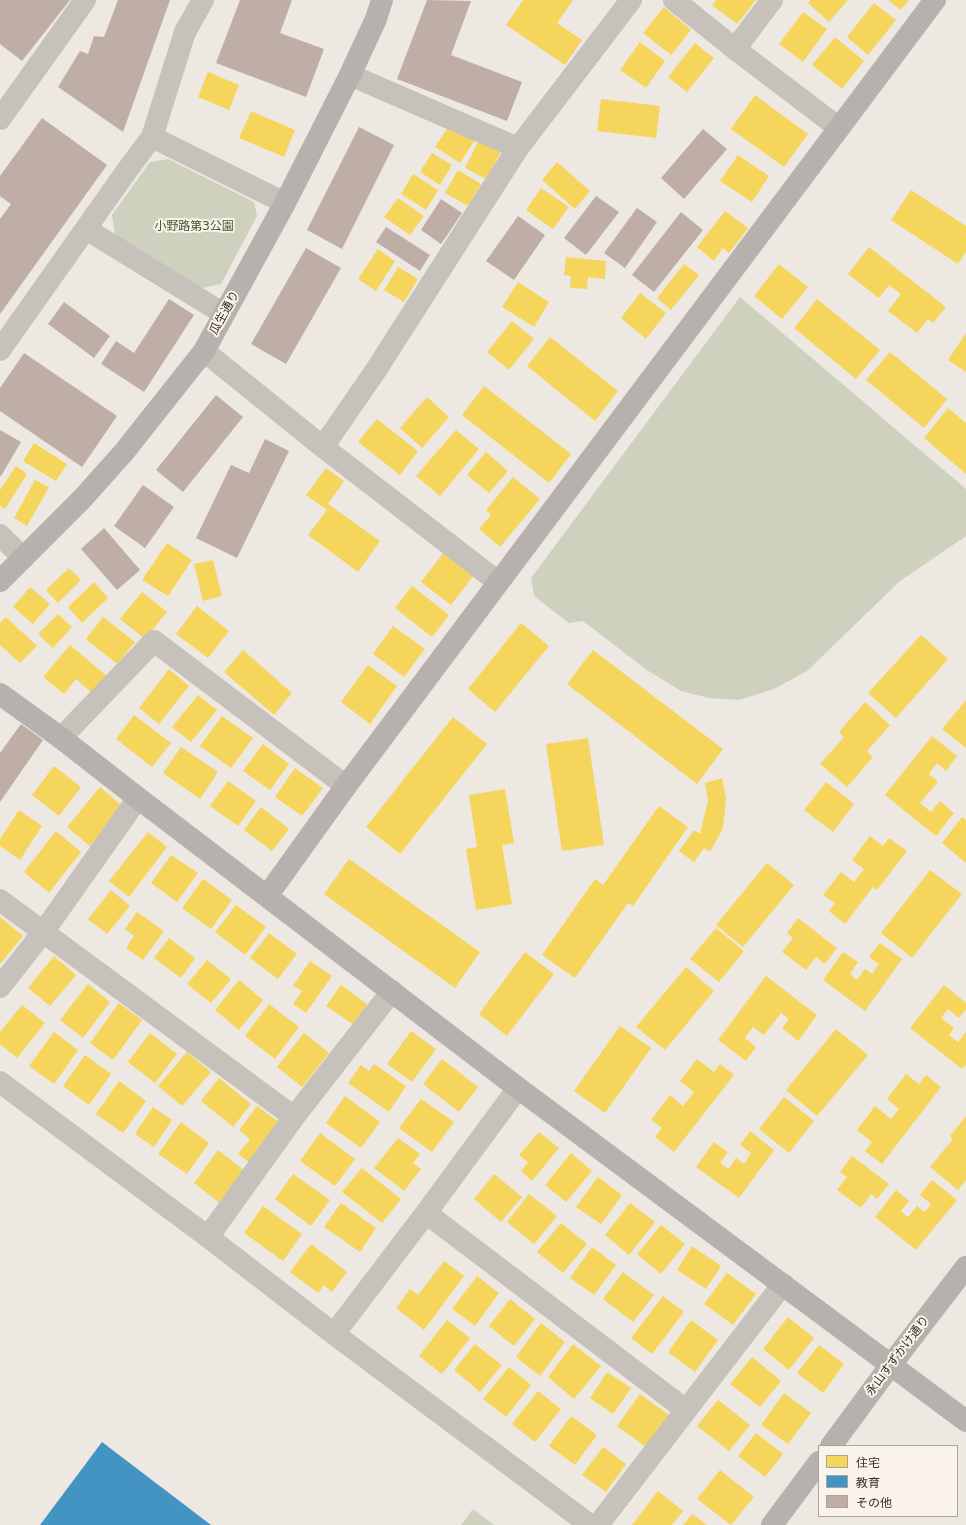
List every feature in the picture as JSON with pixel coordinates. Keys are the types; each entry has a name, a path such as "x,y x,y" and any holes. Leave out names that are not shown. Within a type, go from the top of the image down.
{"street":[{"path":"0,119 85,0"},
{"path":"0,350 152,137 185,32 203,0"},
{"name":"瓜生通り","path":"0,581 82,499 124,452 204,351 285,203 350,75 376,19 382,0"},
{"path":"323,447 376,370 518,148 631,0"},
{"path":"674,0 839,128"},
{"path":"736,49 772,0"},
{"path":"267,896 346,786 498,582 935,0"},
{"path":"350,75 518,148"},
{"path":"152,137 285,203"},
{"path":"86,229 224,314"},
{"path":"204,351 323,447 498,582"},
{"path":"0,535 23,558"},
{"path":"60,738 154,641 346,786"},
{"path":"0,694 60,738 518,1088 966,1421"},
{"path":"0,987 44,931 138,798"},
{"path":"0,900 294,1117"},
{"path":"208,1237 294,1117 392,991"},
{"path":"0,1082 590,1525"},
{"path":"334,1334 518,1088"},
{"path":"426,1213 686,1410"},
{"name":"永山すずかけ通り","path":"832,1445 966,1267"},
{"path":"598,1525 783,1284"},
{"path":"772,1525 818,1463"}],"green space":[{"name":"小野路第3公園","path":"168,159 254,202 257,216 221,284 202,288 115,235 112,215 150,162"},
{"path":"740,297 966,489 966,536 900,581 807,671 774,689 739,700 709,698 681,691 647,670 583,621 569,623 534,596 531,578"},
{"path":"473,1509 494,1525 461,1525"}],"building: 住宅":[{"path":"523,0 573,0 557,23 582,40 565,65 506,25"},
{"path":"716,0 756,0 737,24 712,5"},
{"path":"810,0 848,0 829,22 808,3"},
{"path":"888,0 909,0 901,10"},
{"path":"874,3 896,20 868,55 847,37"},
{"path":"664,7 691,30 671,55 643,33"},
{"path":"803,12 827,29 803,62 779,44"},
{"path":"835,37 864,61 842,89 812,65"},
{"path":"640,42 665,61 646,88 620,70"},
{"path":"695,43 714,58 687,92 668,77"},
{"path":"208,72 239,85 229,110 198,97"},
{"path":"755,95 808,134 784,167 731,129"},
{"path":"601,99 660,106 656,138 597,131"},
{"path":"251,111 295,130 284,157 239,138"},
{"path":"449,126 476,138 460,163 435,147"},
{"path":"479,140 501,152 486,179 465,168"},
{"path":"432,153 452,165 440,185 420,172"},
{"path":"738,155 769,176 752,202 720,181"},
{"path":"557,162 590,191 575,209 542,180"},
{"path":"458,170 481,184 468,206 445,193"},
{"path":"413,174 438,190 426,210 401,194"},
{"path":"541,188 569,207 553,229 526,210"},
{"path":"911,190 966,226 966,252 958,264 891,220"},
{"path":"398,198 424,216 410,235 384,217"},
{"path":"725,211 748,228 729,253 723,248 714,261 697,247"},
{"path":"869,247 946,307 933,323 928,319 917,333 888,311 901,294 889,285 879,298 848,274"},
{"path":"378,249 395,261 376,291 358,279"},
{"path":"566,257 606,261 605,279 588,277 587,289 570,288 571,276 564,275"},
{"path":"684,264 699,275 671,310 657,298"},
{"path":"779,264 808,287 782,319 754,296"},
{"path":"398,267 418,279 404,302 384,290"},
{"path":"518,282 549,302 534,327 502,307"},
{"path":"640,293 666,313 646,339 621,318"},
{"path":"817,299 880,350 856,379 794,328"},
{"path":"512,321 534,339 509,370 487,352"},
{"path":"966,333 966,372 948,360"},
{"path":"550,337 618,391 595,421 527,366"},
{"path":"890,352 947,399 924,428 866,380"},
{"path":"484,386 571,454 549,483 462,415"},
{"path":"427,397 449,417 422,448 400,428"},
{"path":"948,408 966,423 966,474 924,438"},
{"path":"377,419 418,451 400,475 358,442"},
{"path":"456,430 479,449 440,496 416,476"},
{"path":"34,443 67,464 56,481 23,461"},
{"path":"486,452 508,471 489,493 467,475"},
{"path":"16,466 27,474 5,509 0,506 0,490"},
{"path":"326,468 344,481 328,504 380,541 358,572 308,535 327,510 306,495"},
{"path":"513,477 540,499 500,547 479,529 491,515 486,510"},
{"path":"35,480 49,487 27,526 14,518"},
{"path":"167,543 192,560 168,596 142,580"},
{"path":"444,552 474,575 451,605 421,582"},
{"path":"213,560 222,596 203,601 194,564"},
{"path":"69,568 81,580 58,603 46,590"},
{"path":"94,582 108,598 82,623 68,607"},
{"path":"412,586 449,615 432,637 395,608"},
{"path":"30,587 50,604 33,624 13,607"},
{"path":"142,592 167,612 145,639 120,619"},
{"path":"197,606 229,631 208,658 176,634"},
{"path":"58,614 72,627 53,648 38,634"},
{"path":"6,617 37,646 20,663 0,645 0,623"},
{"path":"103,617 135,642 117,664 86,639"},
{"path":"521,623 549,646 495,712 468,689"},
{"path":"393,626 425,649 404,677 373,654"},
{"path":"921,635 948,659 896,718 868,693"},
{"path":"70,645 107,676 92,693 76,679 64,694 43,677"},
{"path":"243,650 292,693 274,715 224,672"},
{"path":"593,650 723,749 697,784 567,684"},
{"path":"368,665 397,686 370,724 341,702"},
{"path":"169,669 189,686 159,724 139,708"},
{"path":"198,695 217,710 191,742 172,727"},
{"path":"966,700 966,748 942,729"},
{"path":"865,702 890,725 867,751 873,757 847,787 820,764 844,737 839,732"},
{"path":"134,715 171,743 152,767 116,739"},
{"path":"222,716 253,738 231,768 200,746"},
{"path":"453,717 487,744 400,854 366,827"},
{"path":"932,736 957,756 946,771 937,763 929,774 938,782 920,803 931,812 940,801 954,813 936,836 885,795"},
{"path":"588,738 604,845 562,851 546,744"},
{"path":"263,744 289,764 270,790 243,771"},
{"path":"181,747 218,772 200,799 163,773"},
{"path":"54,766 81,787 59,816 32,795"},
{"path":"295,768 323,788 302,816 275,797"},
{"path":"722,778 726,798 723,828 710,852 704,848 694,862 679,851 694,830 700,834 708,800 705,783"},
{"path":"228,781 256,801 238,826 210,806"},
{"path":"826,782 854,804 833,832 804,810"},
{"path":"100,787 122,806 90,846 67,827"},
{"path":"505,789 514,843 502,845 512,904 476,910 466,849 477,847 469,795"},
{"path":"659,806 688,827 633,906 628,903 575,978 542,955 595,879 603,885"},
{"path":"261,807 289,829 272,851 244,830"},
{"path":"19,810 42,826 20,860 0,846 0,839"},
{"path":"962,817 966,820 966,863 942,843"},
{"path":"56,831 81,852 49,893 24,872"},
{"path":"148,832 167,847 129,897 109,881"},
{"path":"870,836 883,846 889,838 907,851 877,890 873,887 845,924 829,911 835,903 823,895 841,872 854,882 864,869 852,860"},
{"path":"171,855 198,873 177,902 151,883"},
{"path":"349,859 480,952 455,988 324,894"},
{"path":"767,863 794,885 743,947 716,925"},
{"path":"930,870 962,894 912,958 881,933"},
{"path":"203,879 232,900 211,929 182,908"},
{"path":"111,890 130,906 107,934 88,919"},
{"path":"236,905 266,927 245,955 215,932"},
{"path":"137,912 164,931 143,960 126,948 134,936 125,929"},
{"path":"0,917 23,936 0,964"},
{"path":"798,918 837,948 825,964 816,957 806,970 782,952 793,938 787,933"},
{"path":"716,928 744,951 719,982 690,959"},
{"path":"269,933 297,954 278,979 250,958"},
{"path":"169,938 195,958 181,978 154,958"},
{"path":"880,943 902,959 865,1011 823,980 843,952 858,962 850,974 857,980 865,969 872,974 879,964 869,957"},
{"path":"525,952 554,974 507,1036 479,1014"},
{"path":"54,956 76,975 50,1006 28,988"},
{"path":"207,960 231,979 211,1003 187,984"},
{"path":"310,961 332,976 306,1013 293,1004 302,991 293,986"},
{"path":"686,967 714,991 665,1050 636,1027"},
{"path":"766,976 817,1015 798,1041 782,1028 789,1019 781,1013 764,1035 753,1027 745,1038 756,1047 746,1061 718,1040"},
{"path":"239,980 263,1000 239,1030 215,1010"},
{"path":"88,984 110,1002 83,1038 60,1020"},
{"path":"341,985 367,1004 354,1025 326,1006"},
{"path":"944,985 966,1003 966,1009 959,1018 948,1009 941,1018 954,1028 949,1035 958,1042 966,1032 966,1065 962,1069 910,1028"},
{"path":"119,1003 142,1020 113,1060 90,1043"},
{"path":"269,1004 299,1027 275,1059 245,1036"},
{"path":"22,1005 45,1023 17,1058 0,1044 0,1032"},
{"path":"620,1026 651,1048 605,1113 574,1091"},
{"path":"836,1029 868,1055 817,1116 786,1090"},
{"path":"411,1031 436,1049 412,1082 387,1064"},
{"path":"54,1032 78,1050 54,1084 29,1066"},
{"path":"150,1033 177,1054 155,1083 128,1062"},
{"path":"304,1033 329,1053 302,1087 277,1067"},
{"path":"187,1052 211,1072 182,1106 158,1086"},
{"path":"85,1055 111,1074 89,1105 63,1086"},
{"path":"442,1059 478,1087 459,1112 423,1084"},
{"path":"697,1059 714,1072 720,1064 734,1075 674,1152 655,1137 662,1128 651,1120 670,1095 683,1106 694,1092 680,1081"},
{"path":"374,1064 406,1086 389,1112 348,1083 361,1065 369,1071"},
{"path":"906,1074 919,1084 926,1075 941,1087 882,1164 865,1151 872,1142 857,1130 875,1106 891,1119 899,1109 887,1099"},
{"path":"219,1078 251,1104 233,1127 201,1101"},
{"path":"119,1081 146,1101 123,1133 96,1114"},
{"path":"345,1096 380,1122 361,1148 326,1123"},
{"path":"784,1097 814,1121 789,1153 759,1129"},
{"path":"421,1099 454,1122 432,1152 399,1128"},
{"path":"257,1106 283,1125 253,1165 238,1154 250,1139 239,1130"},
{"path":"153,1107 172,1120 154,1147 135,1134"},
{"path":"966,1116 966,1180 958,1190 930,1167 953,1139 950,1136"},
{"path":"181,1122 209,1143 187,1174 158,1154"},
{"path":"750,1131 774,1150 739,1198 696,1167 714,1142 728,1152 720,1163 729,1169 736,1158 744,1164 751,1153 740,1145"},
{"path":"539,1132 559,1148 532,1181 521,1171 528,1162 519,1155"},
{"path":"320,1133 355,1159 335,1186 300,1161"},
{"path":"398,1138 420,1154 413,1163 421,1169 404,1191 374,1168"},
{"path":"218,1150 246,1172 221,1204 194,1183"},
{"path":"571,1153 592,1171 566,1202 545,1185"},
{"path":"852,1156 889,1184 877,1199 871,1194 861,1208 837,1190 847,1177 840,1172"},
{"path":"362,1168 401,1199 382,1223 342,1192"},
{"path":"293,1174 330,1200 311,1226 275,1199"},
{"path":"494,1174 522,1197 501,1222 474,1199"},
{"path":"598,1177 622,1195 601,1224 576,1207"},
{"path":"932,1180 957,1200 916,1250 875,1217 896,1190 909,1201 901,1211 908,1217 917,1206 925,1212 931,1204 920,1195"},
{"path":"529,1194 557,1216 534,1244 507,1222"},
{"path":"341,1203 376,1228 360,1252 324,1227"},
{"path":"630,1203 655,1222 629,1255 605,1235"},
{"path":"263,1206 302,1234 283,1261 244,1233"},
{"path":"561,1223 587,1244 563,1273 537,1252"},
{"path":"661,1225 685,1244 661,1274 637,1254"},
{"path":"311,1244 347,1272 332,1292 324,1285 318,1293 290,1272"},
{"path":"692,1246 721,1266 706,1289 677,1270"},
{"path":"592,1247 616,1265 594,1295 570,1278"},
{"path":"444,1261 464,1276 424,1330 396,1308 410,1289 418,1295"},
{"path":"623,1272 654,1295 633,1322 603,1299"},
{"path":"727,1273 756,1294 733,1325 704,1304"},
{"path":"477,1276 499,1293 475,1326 452,1309"},
{"path":"663,1296 684,1312 652,1354 631,1338"},
{"path":"510,1299 535,1319 514,1346 489,1326"},
{"path":"788,1317 814,1338 789,1370 763,1349"},
{"path":"447,1320 470,1338 442,1374 419,1356"},
{"path":"691,1320 718,1340 695,1372 668,1352"},
{"path":"541,1323 565,1342 540,1376 516,1357"},
{"path":"475,1344 502,1365 480,1392 454,1370"},
{"path":"573,1344 601,1366 574,1399 548,1377"},
{"path":"819,1345 844,1364 823,1393 797,1373"},
{"path":"752,1357 781,1381 760,1407 730,1384"},
{"path":"509,1367 531,1385 506,1417 483,1399"},
{"path":"607,1372 631,1388 613,1414 590,1398"},
{"path":"538,1391 561,1409 535,1442 512,1424"},
{"path":"784,1393 811,1413 788,1444 761,1425"},
{"path":"640,1394 669,1415 646,1447 617,1426"},
{"path":"718,1400 750,1425 729,1451 697,1426"},
{"path":"571,1416 597,1435 575,1465 549,1446"},
{"path":"756,1433 783,1454 765,1477 738,1456"},
{"path":"603,1447 626,1464 606,1492 582,1475"},
{"path":"720,1470 754,1497 731,1525 697,1499"},
{"path":"658,1491 683,1511 672,1525 632,1525"},
{"path":"692,1514 707,1525 683,1525"}],"building: 教育":[{"path":"102,1442 211,1525 40,1525"}],"building: その他":[{"path":"0,0 70,0 22,61 0,44"},
{"path":"118,0 170,0 123,132 58,87 80,51 88,54 94,36 104,37"},
{"path":"240,0 292,0 280,33 324,49 306,97 216,63"},
{"path":"427,0 471,1 451,55 522,82 507,121 397,79"},
{"path":"42,118 107,165 0,314 0,219 11,204 0,196 0,176"},
{"path":"359,127 394,145 342,249 307,230"},
{"path":"703,129 727,149 684,199 661,178"},
{"path":"596,196 619,212 586,255 564,238"},
{"path":"441,199 462,213 441,244 421,230"},
{"path":"637,208 657,222 625,268 604,253"},
{"path":"681,212 703,230 654,292 632,275"},
{"path":"518,216 545,235 514,280 486,261"},
{"path":"386,227 430,255 420,271 376,242"},
{"path":"306,248 341,268 286,364 251,344"},
{"path":"169,299 194,315 144,392 101,364 116,341 134,353"},
{"path":"64,302 110,336 94,358 48,324"},
{"path":"24,353 117,416 82,467 0,411 0,388"},
{"path":"216,395 243,417 183,492 156,470"},
{"path":"0,430 21,442 1,476 0,476"},
{"path":"265,439 289,451 237,558 196,538 231,465 249,473"},
{"path":"143,485 174,507 145,548 114,526"},
{"path":"104,528 140,570 117,590 81,549"},
{"path":"21,724 43,740 0,802 0,753"}]}
